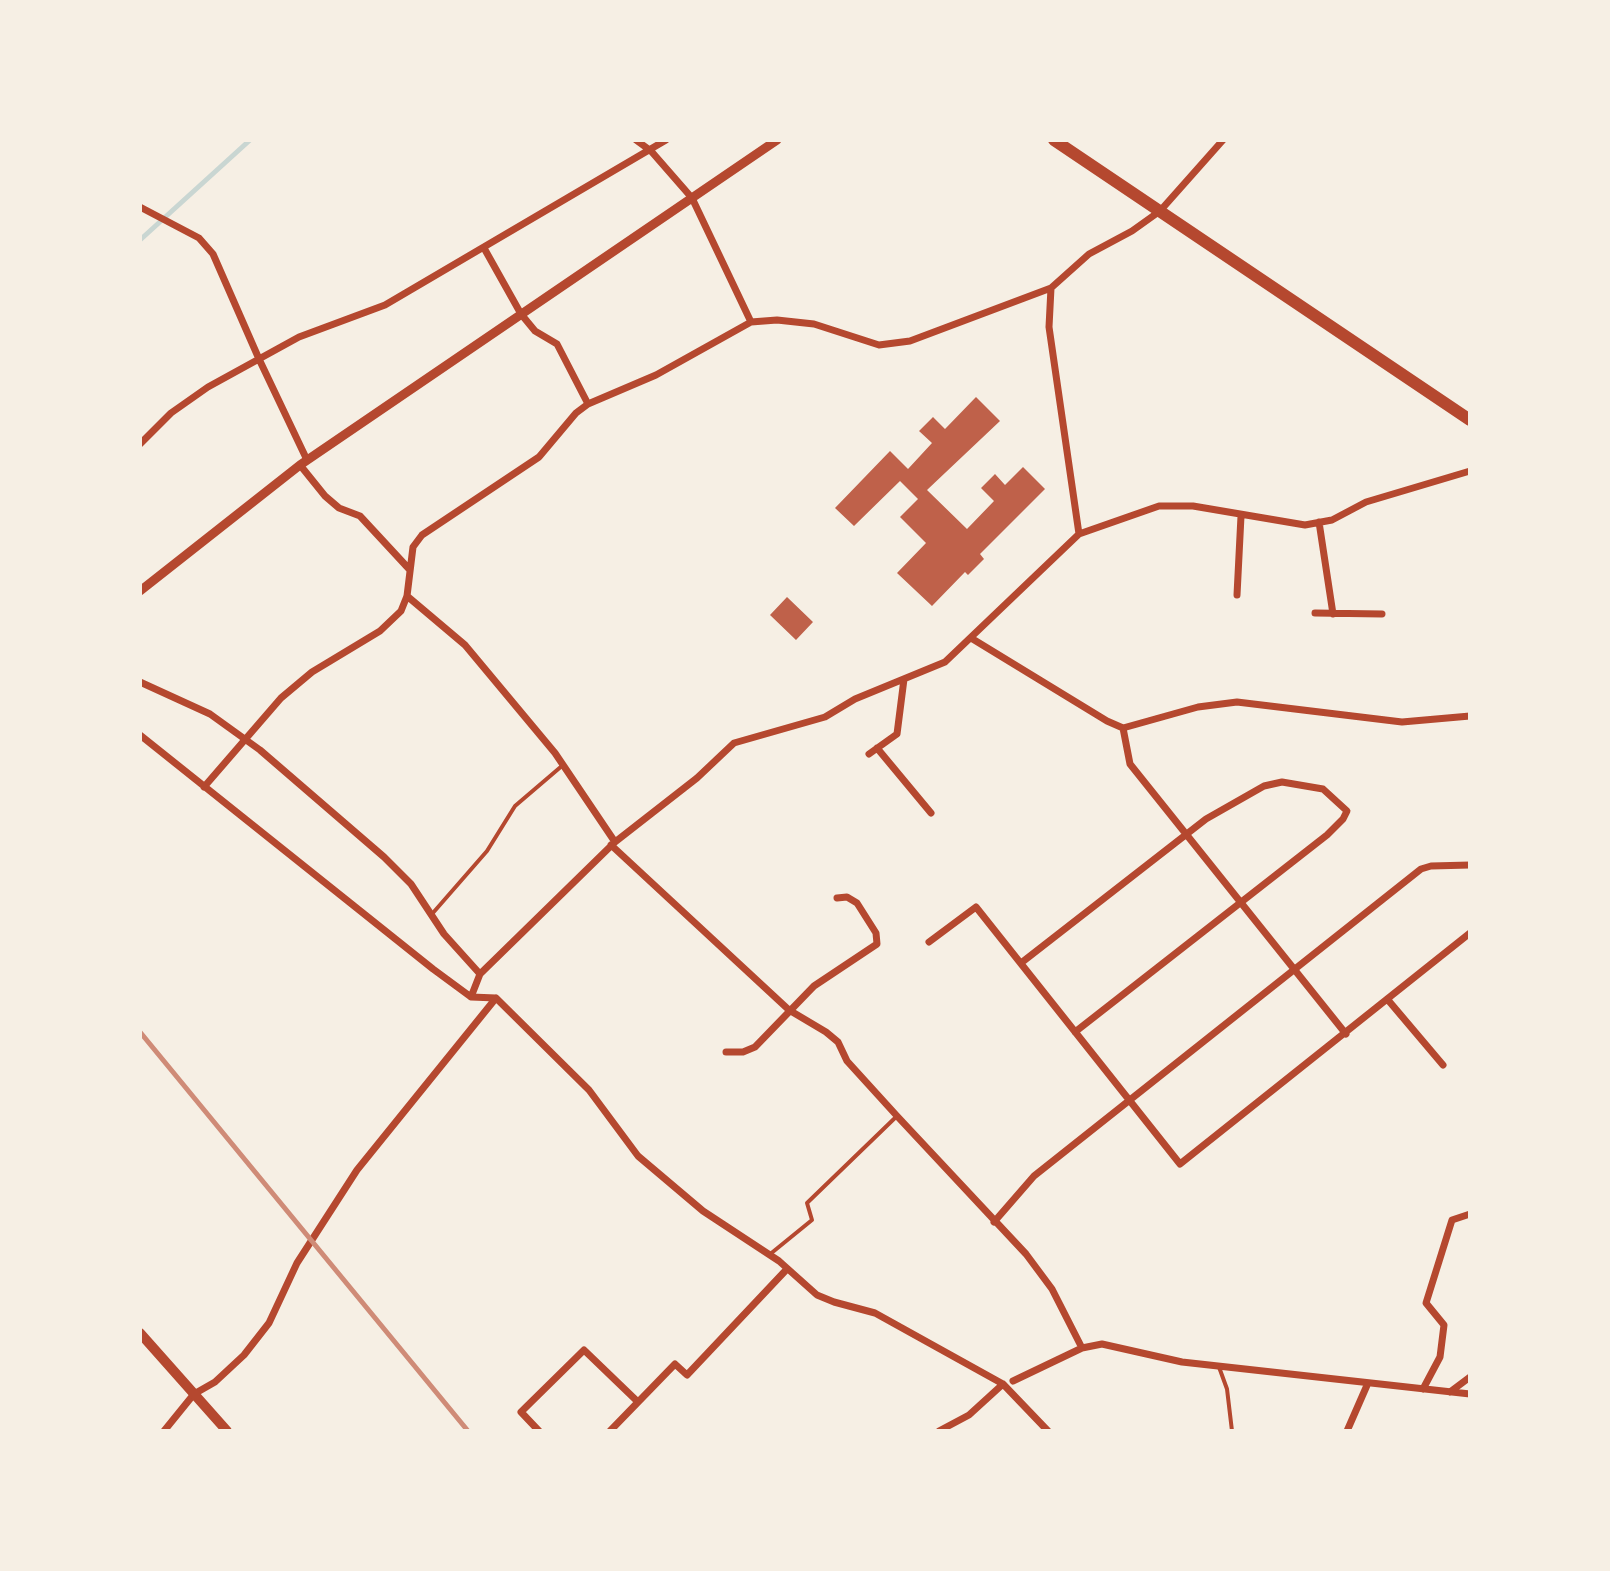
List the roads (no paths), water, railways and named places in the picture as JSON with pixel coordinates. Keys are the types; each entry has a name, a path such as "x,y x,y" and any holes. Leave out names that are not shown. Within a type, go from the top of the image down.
{"highway":[{"path":"1054,140 1470,420"}],"main road":[{"path":"140,1333 227,1431"}],"street":[{"path":"636,140 651,151 692,198 751,322"},
{"path":"140,444 171,413 208,387 299,337 385,305 666,140"},
{"path":"140,591 304,463 777,140"},
{"path":"204,787 281,698 312,672 380,631 401,611 407,596 413,547 422,535 539,457 576,413 588,404 656,375 751,322 777,320 814,324 879,345 910,341 1051,288 1089,254 1132,231 1160,211 1223,140"},
{"path":"140,207 199,238 213,254 304,463 325,496 339,508 360,516 410,570"},
{"path":"484,248 521,314 535,331 557,344 588,404"},
{"path":"1051,288 1049,327 1079,534"},
{"path":"471,997 480,974 613,843 697,778 734,743 825,717 855,699 945,662 1079,534 1159,506 1193,506 1305,525 1332,520 1366,502 1470,471"},
{"path":"1237,595 1241,516"},
{"path":"1319,522 1333,614"},
{"path":"407,596 465,645 563,765 613,843 789,1010 838,1042 847,1061 1026,1254 1052,1289 1082,1348"},
{"path":"1315,613 1382,614"},
{"path":"971,638 1123,728 1198,707 1237,702 1402,722 1470,716"},
{"path":"869,754 897,734 904,679"},
{"path":"140,682 210,714 245,738 384,857 411,884 444,934 480,974"},
{"path":"1123,728 1130,764 1346,1034"},
{"path":"140,735 471,997 496,998 589,1090 638,1156 703,1211 769,1255 817,1295 875,1313 1003,1384 1048,1431"},
{"path":"877,748 931,813"},
{"path":"1021,963 1206,819 1264,786 1282,782 1323,789 1347,811 1327,835 1075,1032"},
{"path":"994,1222 1034,1176 1421,869 1470,865"},
{"path":"726,1052 743,1052 755,1047 814,986 877,944 876,933 857,903 847,897 837,898"},
{"path":"929,942 976,907 1180,1164 1470,933"},
{"path":"164,1431 194,1394 215,1382 244,1355 269,1323 297,1263 357,1170 496,998"},
{"path":"1388,1000 1443,1065"},
{"path":"1423,1389 1440,1357 1444,1325 1426,1303 1452,1220 1470,1214"},
{"path":"610,1431 675,1364 687,1375 787,1269"},
{"path":"1013,1381 1082,1348 1102,1344 1182,1362 1470,1394"},
{"path":"539,1431 521,1412 584,1350 638,1402"},
{"path":"1450,1392 1470,1377"},
{"path":"1347,1431 1368,1383"},
{"path":"939,1431 969,1415 1003,1384"}],"lane":[{"path":"432,914 487,851 515,806 563,765"},
{"path":"769,1255 812,1220 807,1203 897,1116"},
{"path":"1219,1367 1227,1389 1232,1431"}],"waterway":[{"path":"140,240 250,140"}],"railway":[{"path":"140,1032 468,1431"}]}
